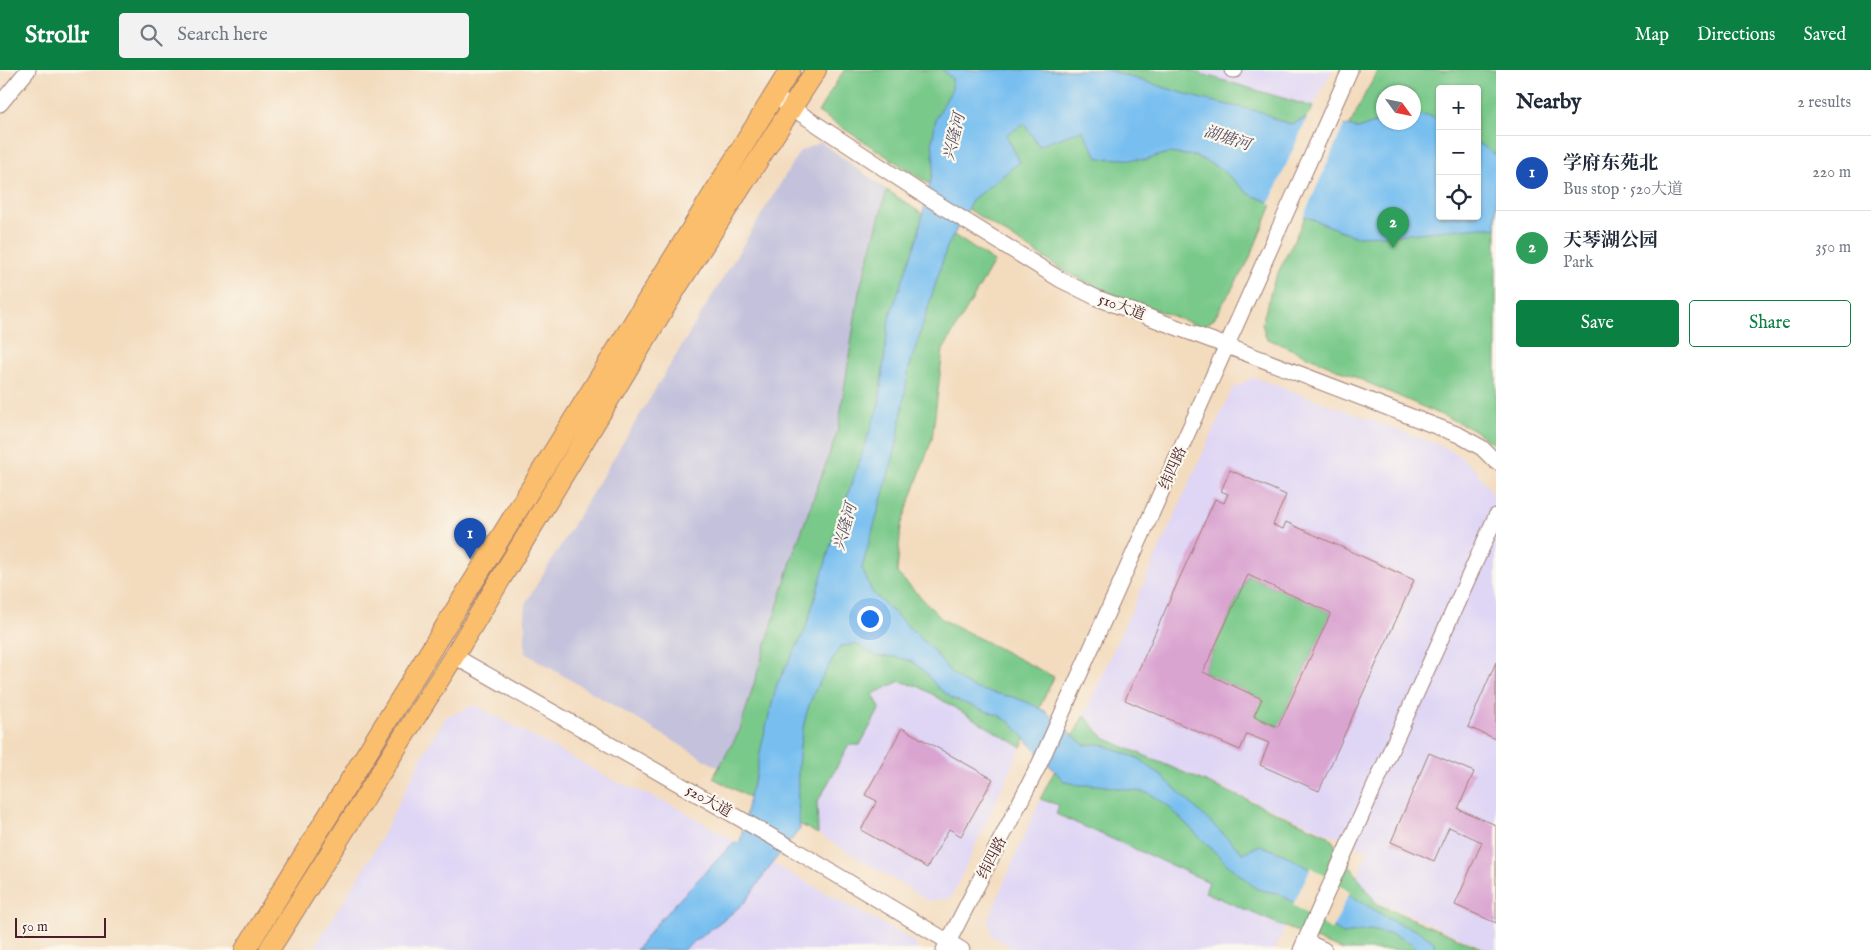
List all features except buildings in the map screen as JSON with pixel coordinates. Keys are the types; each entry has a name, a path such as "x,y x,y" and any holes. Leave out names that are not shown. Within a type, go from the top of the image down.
{"main road":[{"path":"245,950 790,70"},
{"path":"269,950 454,656 678,285 816,70"}],"street":[{"path":"0,104 28,70"},
{"name":"纬四路","path":"952,948 1039,765 1350,70"},
{"name":"510大道","path":"774,96 927,197 1061,280 1097,298 1459,435 1482,448 1496,462"},
{"path":"1324,950 1302,946 1496,516"},
{"name":"520大道","path":"454,656 790,847 952,948"}],"shaded area":[{"path":"1188,70 1332,70 1313,107"},
{"path":"821,142 887,190 859,292 838,430 793,555 740,730 719,768 525,653 525,604 800,151"},
{"path":"1253,377 1445,447 1462,458 1478,473 1496,498 1496,950 1489,950 1352,890 1368,850 1104,738 1084,715 1232,389"},
{"path":"900,681 920,687 1021,747 951,898 929,901 818,834 817,803 849,745 872,694"},
{"path":"475,705 615,781 674,806 915,942 917,950 313,950 374,852 425,751 446,717"},
{"path":"1040,799 1060,806 1056,814 1209,882 1205,892 1285,927 1275,950 1017,950 992,936 988,920"}],"green space":[{"path":"844,70 1188,70 1313,107 1248,262 1213,320 1202,327 1098,288 1064,271 818,112"},
{"path":"1379,70 1496,70 1496,446 1471,428 1266,338 1262,323 1274,281 1366,92"},
{"path":"887,190 994,262 943,350 932,439 901,526 897,573 942,619 1054,677 1021,747 920,687 900,681 873,694 880,708 860,745 849,745 817,803 818,834 713,778 740,730 793,555 838,430 859,292"},
{"path":"1248,575 1331,613 1278,727 1254,716 1262,699 1203,672"},
{"path":"1084,715 1104,738 1328,835 1377,904 1486,950 1343,950 1205,892 1209,882 1056,814 1059,805 1040,799"}],"water":[{"path":"942,70 1107,70 1202,99 1261,112 1291,124 1312,116 1358,129 1376,123 1376,130 1421,130 1421,115 1430,116 1436,119 1436,220 1481,220 1481,145 1496,155 1496,229 1483,227 1396,235 1354,236 1249,194 1221,169 1195,156 1167,153 1146,160 1098,158 1082,130 1039,146 1024,124 1006,135 1020,162 973,199 947,247 909,369 896,448 862,568 872,592 933,650 950,672 961,681 976,689 1013,697 1045,711 1084,745 1101,744 1140,759 1164,778 1243,853 1260,845 1285,855 1392,921 1418,931 1434,942 1434,950 1417,950 1411,943 1394,935 1370,930 1343,934 1280,894 1257,889 1228,865 1167,805 1149,793 1099,785 1078,785 1064,781 1011,723 1000,716 953,699 937,687 925,672 911,661 896,657 876,656 856,644 841,646 816,688 805,718 798,765 800,829 770,866 746,901 683,950 636,950 657,923 731,845 740,842 777,684 805,631 834,534 879,404 889,318 917,239 934,166 932,142 936,118 952,89 952,78"}],"pier":[{"path":"1313,113 1345,123 1303,218 1269,204 1308,115"},
{"path":"1311,867 1350,892 1332,930 1293,905"}],"place":[{"name":"天琴湖公园","path":"1393,248"},
{"name":"学府东苑北","path":"470,559"}],"water label":[{"name":"兴隆河","path":"955,137"},
{"name":"湖塘河","path":"1227,139"},
{"name":"兴隆河","path":"846,527"}]}
